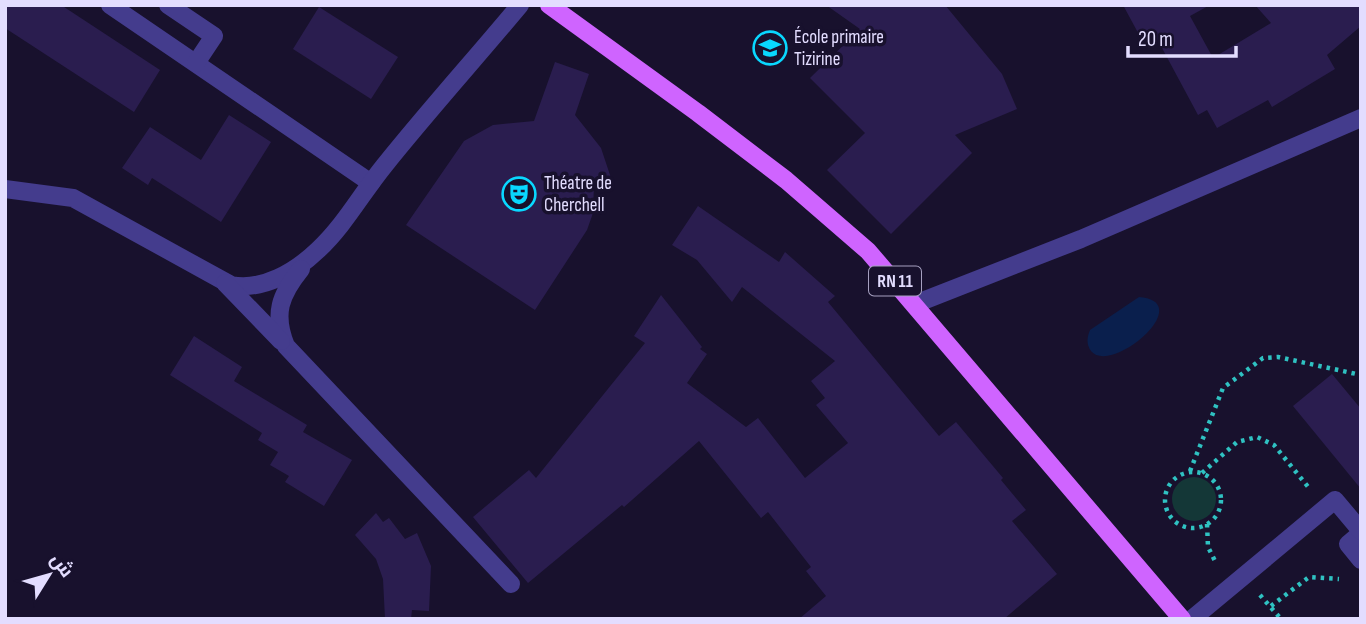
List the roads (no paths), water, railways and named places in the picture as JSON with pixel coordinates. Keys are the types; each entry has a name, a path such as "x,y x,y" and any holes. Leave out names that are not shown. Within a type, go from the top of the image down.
{"main road":[{"name":"RN 11","path":"549,5 786,180 869,251 1182,619"}],"street":[{"path":"110,5 371,183"},
{"path":"168,5 214,36 196,63"},
{"path":"286,346 278,321 278,305 290,283 520,5"},
{"path":"915,304 1081,239 1361,118"},
{"path":"5,189 73,198 232,285 255,287 284,275 317,251"},
{"path":"220,279 511,584"},
{"path":"1192,619 1335,500 1361,532 1348,544 1361,560"}],"water":[{"path":"1139,297 1155,302 1159,311 1155,323 1145,335 1115,354 1101,356 1091,351 1088,346 1090,330"}],"place":[{"name":"École primaire Tizirine","path":"770,48"},
{"name":"Théatre de Cherchell","path":"519,194"}]}
